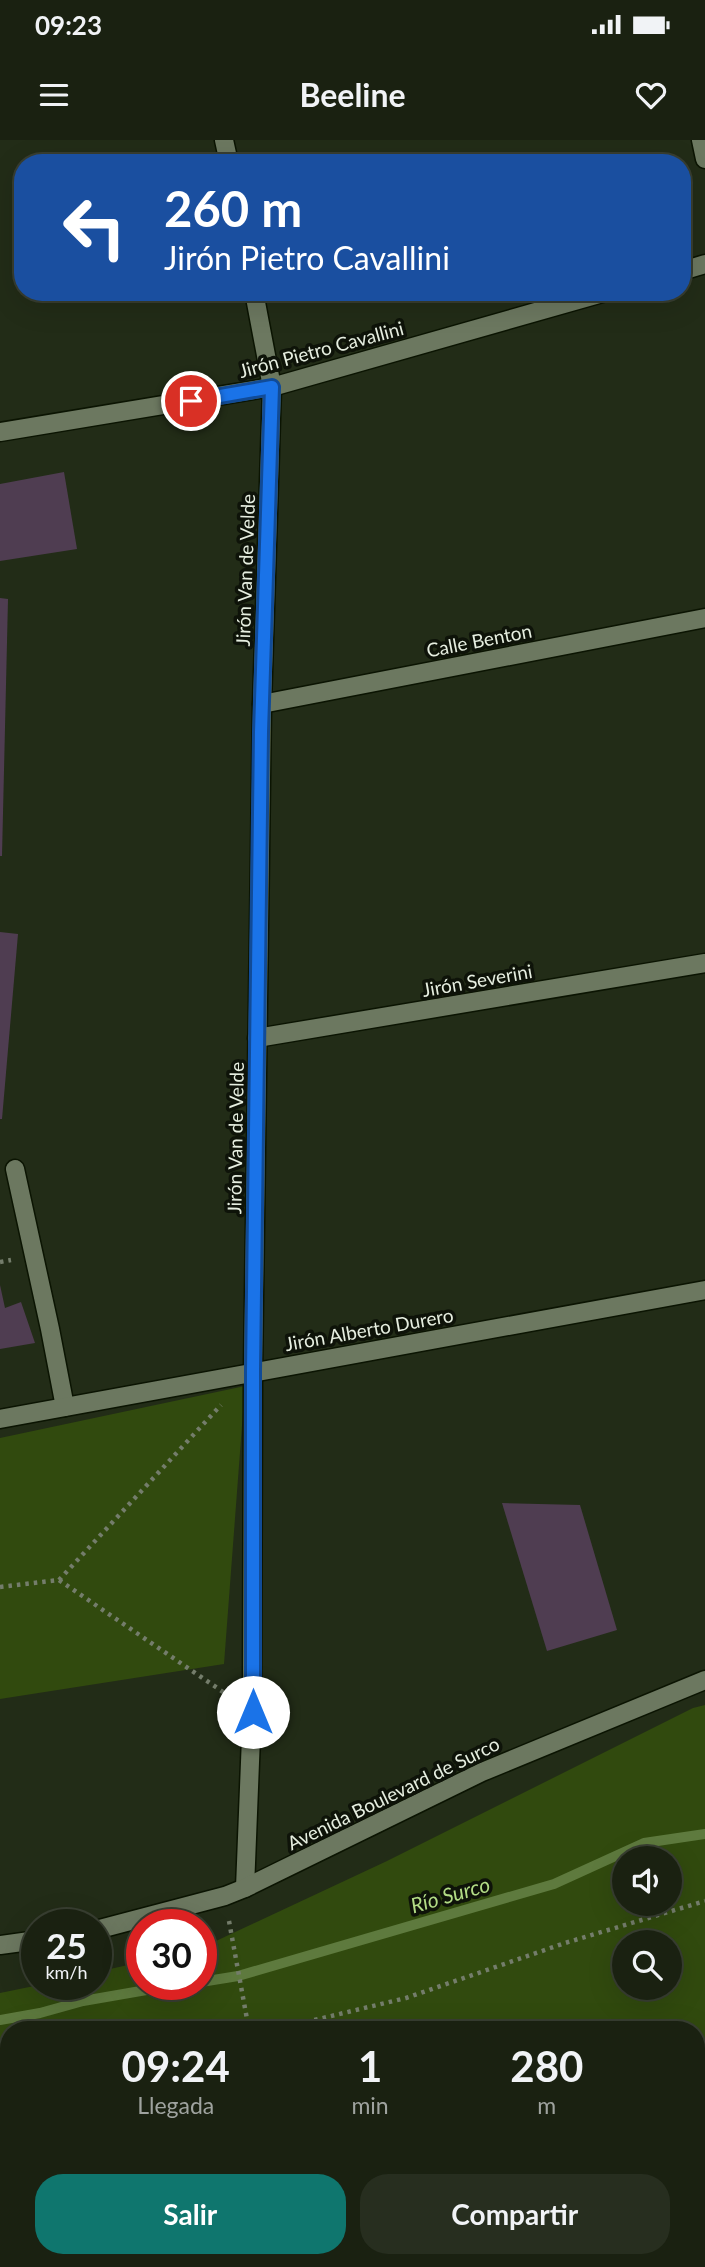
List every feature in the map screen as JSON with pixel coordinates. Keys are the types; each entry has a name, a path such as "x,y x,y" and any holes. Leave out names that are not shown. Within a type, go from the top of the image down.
{"street":[{"path":"701,140 705,159"},
{"name":"Jirón Van de Velde","path":"245,1888 253,1712 257,1038 262,704 272,387 256,301"},
{"name":"Jirón Pietro Cavallini","path":"0,432 272,387 574,301"},
{"name":"Calle Benton","path":"262,704 705,618"},
{"name":"Jirón Severini","path":"257,1038 705,963"},
{"path":"15,1169 65,1406"},
{"name":"Jirón Alberto Durero","path":"0,1419 705,1290"},
{"name":"Avenida Boulevard de Surco","path":"112,1926 225,1896 245,1888 482,1772 705,1681"},
{"path":"0,1945 21,1942"}],"path":[{"path":"0,1587 59,1580 253,1371"},
{"path":"59,1580 253,1712"},
{"path":"225,1896 247,2021"},
{"path":"309,2021 406,1997 565,1943 705,1901"}],"green space":[{"path":"245,1386 224,1664 0,1699 0,1438"},
{"path":"705,1705 705,2021 0,2021 0,1993 21,1989 21,2000 112,2000 112,1969 126,1965 126,2000 217,2000 217,1941 387,1861 693,1708"}],"building":[{"path":"64,472 77,549 0,561 0,484"},
{"path":"0,598 8,599 2,856 0,856"},
{"path":"0,932 18,934 2,1119 0,1119"},
{"path":"0,1285 5,1308 21,1302 35,1343 0,1349"},
{"path":"502,1503 580,1505 617,1630 547,1651"}],"waterway":[{"name":"Río Surco","path":"217,1979 238,1976 554,1884 644,1843 705,1834"},
{"name":"Río Surco","path":"0,2020 126,1994"}],"route":[{"path":"191,401 272,387 261,732 253,1371 253,1712"}]}
